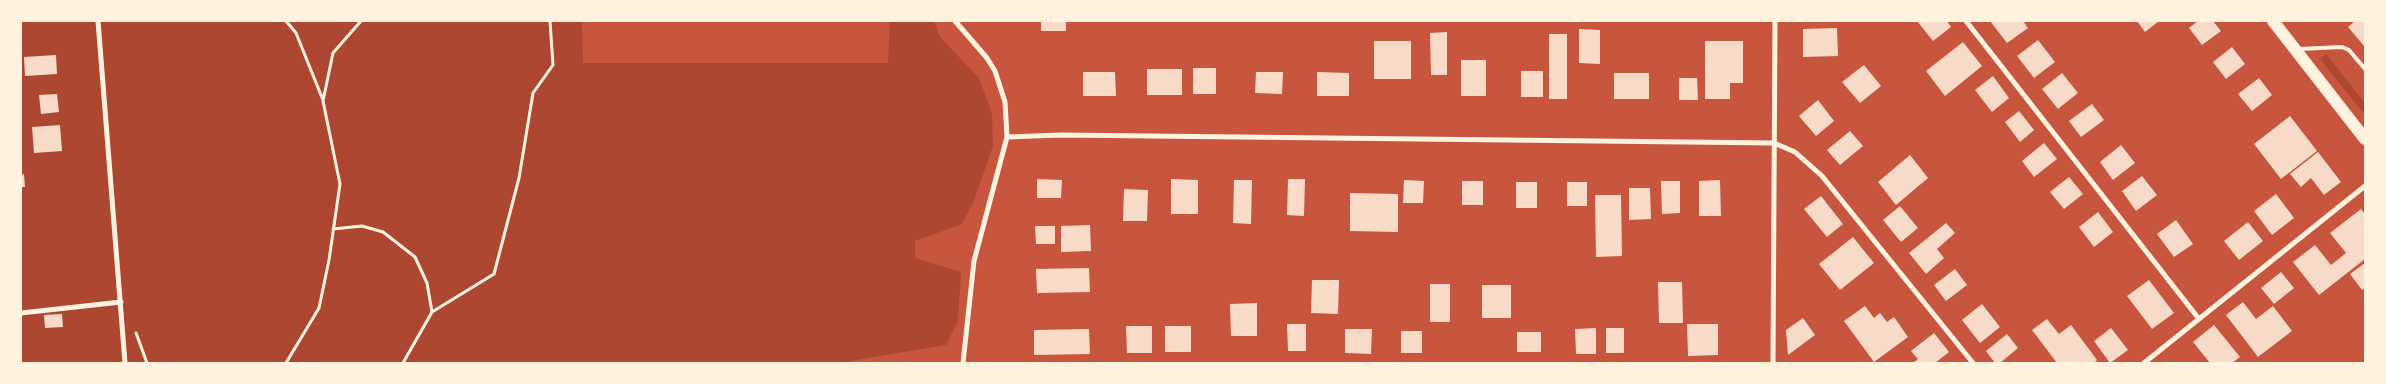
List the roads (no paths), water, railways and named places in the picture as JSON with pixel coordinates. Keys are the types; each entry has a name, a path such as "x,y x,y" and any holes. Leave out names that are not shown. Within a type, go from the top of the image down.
{"main road":[{"path":"2273,21 2365,139"}],"street":[{"path":"98,21 126,363"},
{"path":"954,21 995,71 1005,102 1007,137 974,261 963,363"},
{"path":"1773,363 1776,21"},
{"path":"1966,21 2199,319"},
{"path":"1007,137 1081,135 1774,143 1796,152 1822,176 1973,363"},
{"path":"2144,363 2365,186"},
{"path":"21,312 121,302"}],"lane":[{"path":"2294,49 2342,47 2350,50 2365,69"}]}
